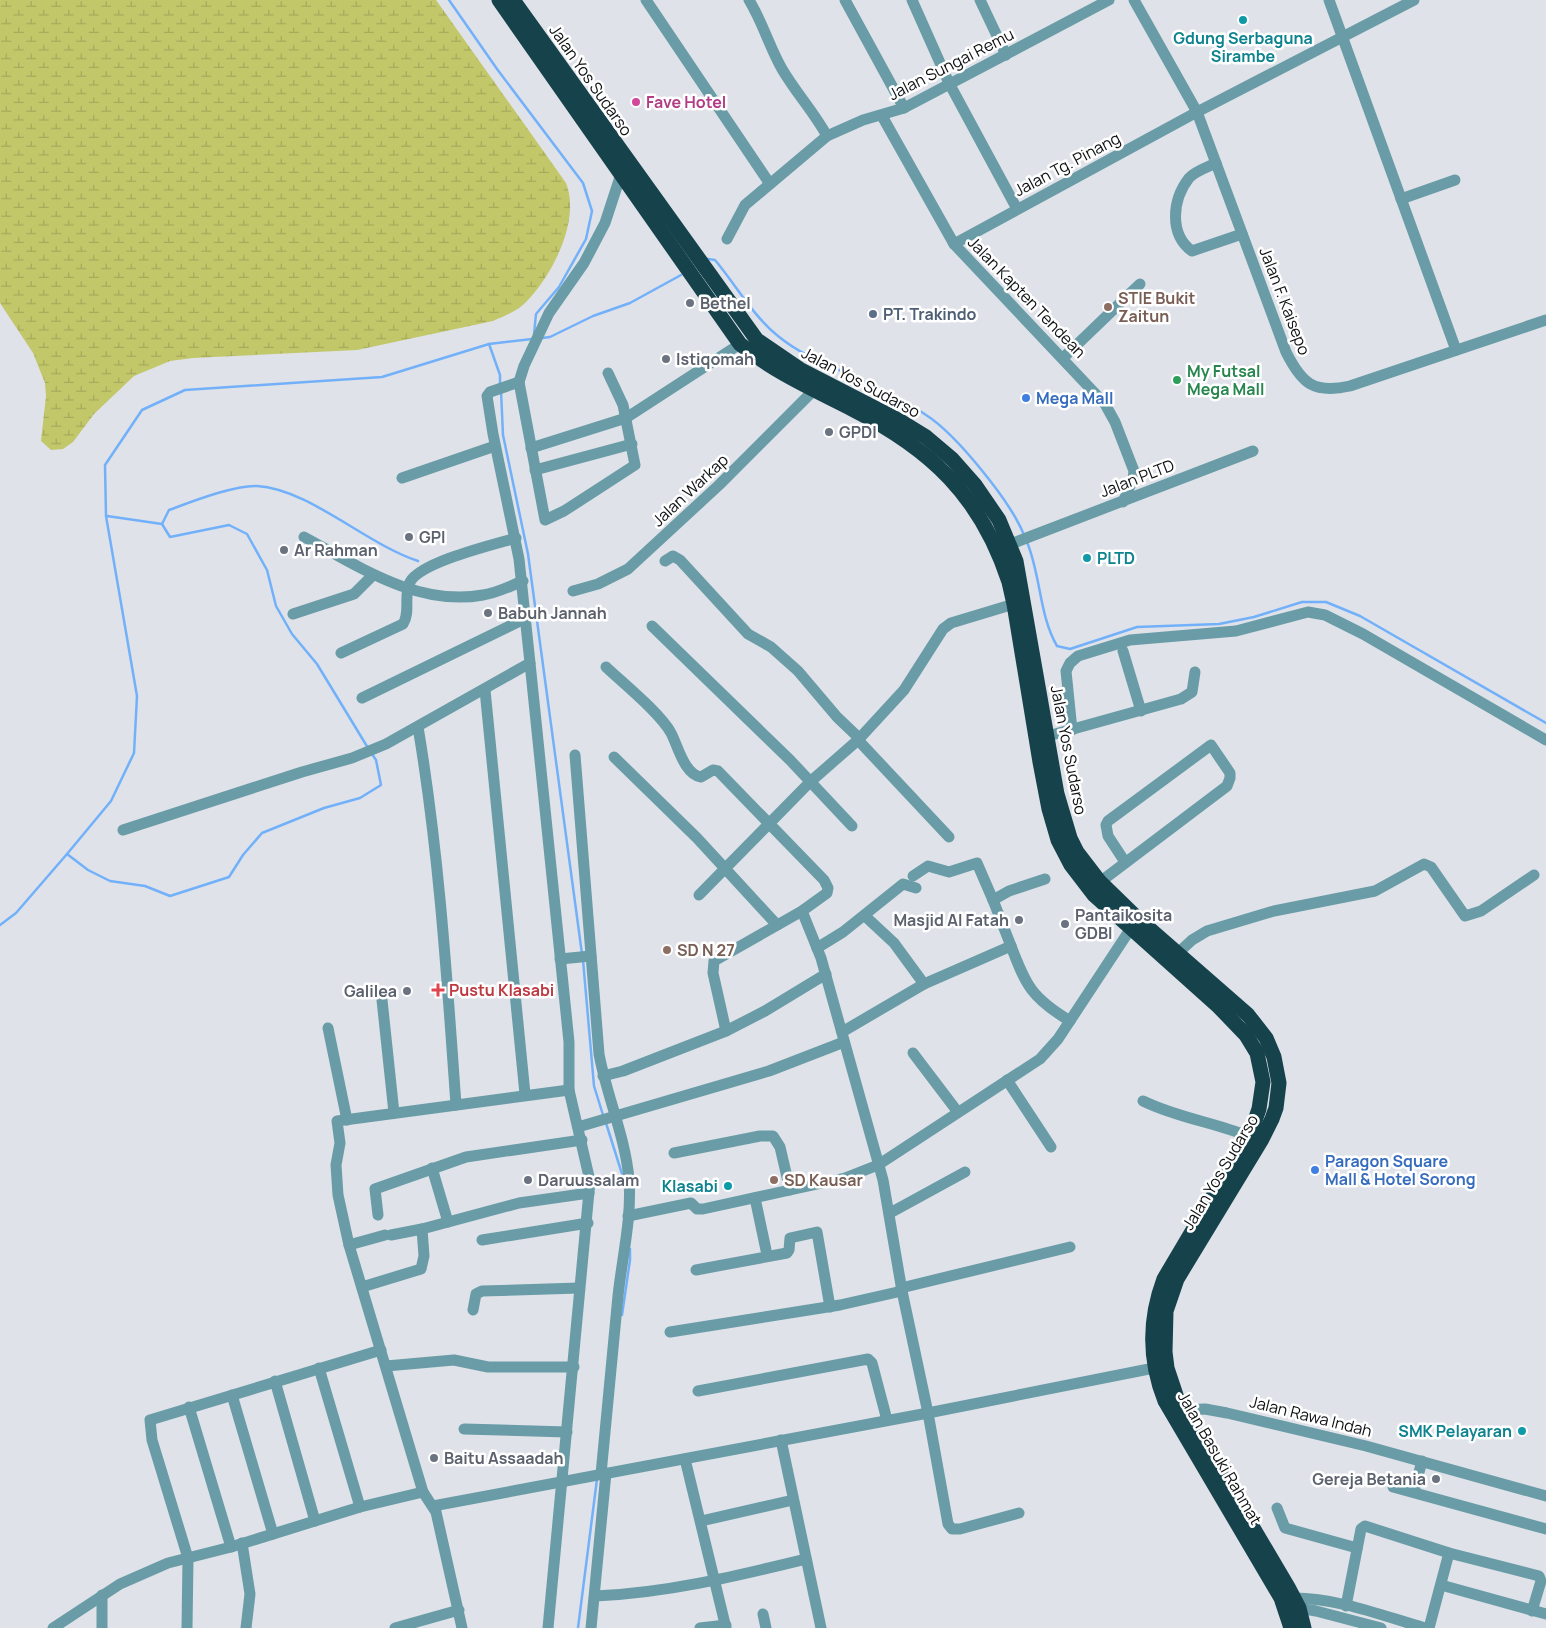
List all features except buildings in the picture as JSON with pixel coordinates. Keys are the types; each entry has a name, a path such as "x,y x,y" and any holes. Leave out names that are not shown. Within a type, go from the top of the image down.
{"highway":[{"name":"Jalan Basuki Rahmat","path":"499,0 740,344 777,363 814,390 905,440 929,457 1009,544 1014,604 1040,762 1049,809 1058,840 1081,879 1094,895 1134,923 1234,1022 1246,1035 1258,1053 1263,1082 1262,1094 1248,1136 1164,1279 1158,1294 1153,1324 1154,1368 1158,1384 1171,1414 1277,1591 1291,1628"},
{"name":"Jalan Yos Sudarso","path":"513,0 749,332 777,363 900,421 939,446 975,485 999,520 1020,576 1057,794 1070,838 1077,852 1134,923 1178,954 1235,1003 1258,1026 1274,1057 1279,1083 1276,1108 1262,1139 1177,1279 1166,1311 1164,1331 1167,1368 1182,1410 1296,1603 1304,1628"}],"street":[{"path":"646,0 770,184"},
{"path":"749,0 764,24 784,71 810,107 827,136"},
{"path":"845,0 904,108"},
{"path":"912,0 949,83 1017,209"},
{"path":"980,0 1006,55"},
{"name":"Jalan Sungai Remu","path":"727,239 744,207 827,136 863,120 904,108 1109,0"},
{"name":"Jalan F. Kaisepo","path":"1134,0 1197,112 1286,352 1296,373 1309,384 1326,390 1350,386 1546,320"},
{"path":"1329,0 1456,350"},
{"name":"Jalan Tg. Pinang","path":"954,244 1197,112 1414,0"},
{"name":"Jalan Kapten Tendean","path":"882,116 954,244 1105,404 1128,450 1134,470 1133,479 1124,502"},
{"path":"608,373 621,400 635,465 546,520 543,519 531,448 516,383 539,330 591,250 610,212 626,160"},
{"path":"1216,164 1189,178 1175,210 1178,235 1192,252 1242,234"},
{"path":"1401,199 1454,180"},
{"path":"1063,358 1140,284"},
{"path":"531,448 626,418 740,344"},
{"path":"516,383 488,394 487,400 495,446 516,538 523,581 530,663 564,959 569,1042 569,1090 581,1126 582,1140 589,1169 588,1223 579,1288 574,1367 563,1456 566,1481 548,1628"},
{"name":"Jalan Warkap","path":"573,591 598,584 628,569 719,485 814,390"},
{"path":"535,470 632,444"},
{"path":"402,478 495,446"},
{"name":"Jalan PLTD","path":"1009,544 1124,502 1253,451"},
{"path":"304,537 372,576 408,588 445,595 481,596 523,581"},
{"path":"341,653 403,624 406,619 408,588 413,578 420,572 438,563 516,538"},
{"path":"665,561 673,556 680,560 748,634 771,648 798,671 837,717 950,836"},
{"path":"293,614 354,594 372,576"},
{"path":"699,895 810,782 858,739 904,690 943,628 1014,604"},
{"path":"1072,730 1066,671 1070,663 1078,656 1138,639 1236,631 1298,614 1318,612 1363,634 1546,740"},
{"path":"362,698 526,618"},
{"path":"652,626 852,826"},
{"path":"1123,651 1141,711"},
{"path":"123,830 302,772 341,763 386,744 530,663"},
{"path":"606,667 670,731 683,759 692,772 700,777 711,770 718,771 824,880 828,888 827,893 802,910 719,957 712,964 726,1031"},
{"path":"1048,736 1141,711 1187,695 1194,687 1195,672"},
{"path":"485,690 525,1094"},
{"path":"418,727 430,796 438,871 456,1105"},
{"path":"1100,882 1227,786 1230,773 1210,745 1108,821 1106,825 1108,836 1125,862"},
{"path":"575,755 588,956 603,1076 612,1116 626,1162 628,1216 618,1295 591,1628"},
{"path":"614,757 697,838 724,870 776,925"},
{"path":"913,876 928,866 949,872 977,863 1024,978 1037,998 1070,1021"},
{"path":"1178,954 1192,940 1207,931 1274,911 1375,892 1424,864 1431,867 1465,916 1481,912 1534,875"},
{"path":"993,900 1009,891 1045,879"},
{"path":"817,948 864,916 903,884 916,888"},
{"path":"802,910 826,974 890,1213 901,1290 928,1413 948,1524 952,1529 960,1529 1019,1513"},
{"path":"864,916 894,943 924,984"},
{"path":"628,1216 688,1204 702,1209 755,1198 845,1178 878,1164 957,1111 1040,1059 1070,1021 1134,923"},
{"path":"581,1126 769,1071 843,1037 924,984 1011,946"},
{"path":"564,959 588,956"},
{"path":"603,1076 623,1071 726,1031 765,1011 826,974"},
{"path":"382,1000 394,1113"},
{"path":"328,1028 347,1120"},
{"path":"913,1053 957,1111"},
{"path":"1007,1080 1051,1147"},
{"path":"462,1628 433,1506 423,1492 349,1245 336,1176 340,1143 337,1121 525,1094 569,1090"},
{"path":"1143,1101 1170,1114 1226,1127 1248,1136"},
{"path":"674,1153 760,1136 773,1136 780,1147 790,1190"},
{"path":"378,1215 375,1189 432,1168 480,1154 582,1140"},
{"path":"432,1168 448,1222"},
{"path":"890,1213 965,1172"},
{"path":"349,1245 422,1229 519,1203 589,1193"},
{"path":"755,1198 766,1250"},
{"path":"482,1240 588,1223"},
{"path":"362,1287 421,1269 424,1256 422,1229"},
{"path":"696,1270 787,1253 790,1238 817,1232 830,1307"},
{"path":"670,1332 830,1307 1070,1248"},
{"path":"473,1310 476,1294 482,1291 579,1288"},
{"path":"188,1628 188,1558 152,1440 149,1422 151,1419 380,1350"},
{"path":"698,1391 868,1359 872,1363 887,1420"},
{"path":"386,1366 454,1360 488,1367 574,1367"},
{"path":"319,1368 360,1507"},
{"path":"433,1506 928,1413 1154,1368"},
{"path":"275,1381 315,1521"},
{"path":"232,1395 273,1534"},
{"path":"189,1407 236,1545 250,1594 246,1628"},
{"name":"Jalan Rawa Indah","path":"1182,1410 1205,1409 1227,1413 1422,1461 1546,1496"},
{"path":"464,1429 567,1432"},
{"path":"781,1440 821,1628"},
{"path":"686,1459 717,1581 726,1626 700,1628"},
{"path":"1414,1491 1422,1461"},
{"path":"1393,1487 1414,1491 1546,1529"},
{"path":"52,1628 102,1595 138,1575 188,1558 360,1507 423,1492"},
{"path":"701,1521 793,1500"},
{"path":"1277,1508 1285,1528 1357,1548"},
{"path":"1346,1606 1361,1529 1365,1526 1449,1553 1537,1575 1544,1582 1532,1611"},
{"path":"1296,1603 1315,1598 1427,1628 1441,1586 1449,1553"},
{"path":"595,1596 646,1592 717,1581 806,1559"},
{"path":"1441,1586 1546,1614"},
{"path":"102,1595 102,1628"},
{"path":"1296,1603 1381,1628"},
{"path":"395,1628 459,1610"},
{"path":"763,1614 766,1628"}],"green space":[{"path":"0,0 436,0 566,183 570,198 570,214 567,230 554,263 536,291 526,302 515,311 493,321 357,350 193,358 170,361 134,376 94,414 73,442 63,449 51,450 41,441 46,396 45,383 33,353 0,303"}],"waterway":[{"path":"449,0 497,69 583,183 592,211 586,239 559,287 536,314 534,334"},
{"path":"708,259 715,260 761,319 787,343 817,360 901,400 938,424 967,453 995,488 1024,535"},
{"path":"542,338 550,337 593,316 630,303 681,275"},
{"path":"500,386 500,375 489,344 532,339"},
{"path":"67,854 111,801 134,753 137,696 106,516 105,465 142,410 185,390 382,377 489,344"},
{"path":"501,391 503,435 528,554 582,954"},
{"path":"162,524 169,510 225,491 257,486 277,489 297,497 378,543 418,561"},
{"path":"107,516 162,524"},
{"path":"162,524 170,537 229,525 247,534 267,570 276,606 292,634 317,664 368,748"},
{"path":"1027,542 1032,555 1043,608 1057,646 1070,649 1137,627 1219,624 1254,617 1302,602 1326,602 1360,616 1546,723"},
{"path":"0,925 16,913 67,854 88,870 110,881 145,886 170,896 229,877 243,855 262,833 324,808 360,798 381,785 376,760 372,754"},
{"path":"583,960 594,1086 603,1115"},
{"path":"606,1123 623,1177"},
{"path":"622,1315 630,1249"},
{"path":"578,1628 597,1479"}],"place":[{"name":"Gdung Serbaguna Sirambe","path":"1243,20"},
{"name":"Fave Hotel","path":"636,102"},
{"name":"Bethel","path":"690,303"},
{"name":"STIE Bukit Zaitun","path":"1108,307"},
{"name":"PT. Trakindo","path":"873,314"},
{"name":"Istiqomah","path":"666,359"},
{"name":"My Futsal Mega Mall","path":"1177,380"},
{"name":"Mega Mall","path":"1026,398"},
{"name":"GPDI","path":"829,432"},
{"name":"GPI","path":"409,537"},
{"name":"Ar Rahman","path":"284,550"},
{"name":"PLTD","path":"1087,558"},
{"name":"Babuh Jannah","path":"488,613"},
{"name":"Masjid Al Fatah","path":"1019,920"},
{"name":"Pantaikosita GDBI","path":"1065,924"},
{"name":"SD N 27","path":"667,950"},
{"name":"Pustu Klasabi","path":"438,990"},
{"name":"Galilea","path":"407,991"},
{"name":"Paragon Square Mall & Hotel Sorong","path":"1315,1170"},
{"name":"Daruussalam","path":"528,1180"},
{"name":"SD Kausar","path":"774,1180"},
{"name":"Klasabi","path":"728,1186"},
{"name":"SMK Pelayaran","path":"1522,1431"},
{"name":"Baitu Assaadah","path":"434,1458"},
{"name":"Gereja Betania","path":"1436,1479"}]}
